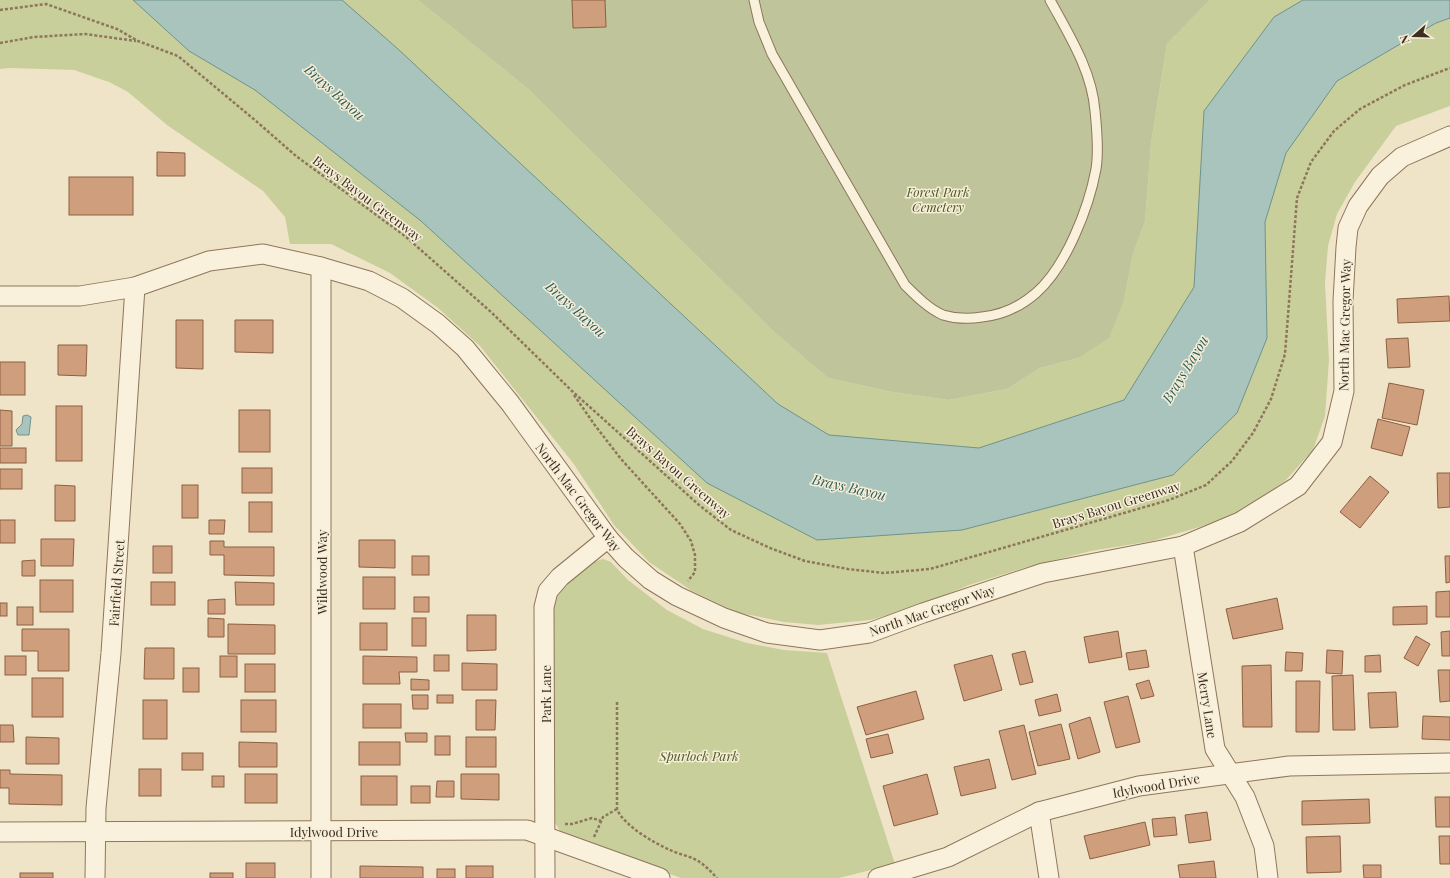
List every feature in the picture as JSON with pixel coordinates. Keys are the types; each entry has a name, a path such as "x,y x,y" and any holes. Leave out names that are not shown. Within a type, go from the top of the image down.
{"street":[{"name":"North Mac Gregor Way","path":"0,296 80,296 135,287 209,261 263,254 321,267 369,281 402,298 438,324 465,348 510,403 608,538 626,558 651,580 677,596 724,618 767,633 820,640 869,633 923,613 1043,573 1183,546 1240,522 1298,486 1332,442 1344,391 1343,301 1348,228 1358,206 1380,176 1402,157 1450,136"},
{"name":"Wildwood Way","path":"321,267 321,878"},
{"name":"Fairfield Street","path":"95,878 96,808 111,653 135,287"},
{"name":"Park Lane","path":"545,878 544,607 548,591 560,577 608,538"},
{"name":"Merry Lane","path":"1183,546 1215,749 1245,798 1264,846 1268,878"},
{"name":"Idylwood Drive","path":"878,878 948,857 1039,812 1139,786 1289,766 1450,763"},
{"path":"1039,812 1049,878"},
{"name":"Idylwood Drive","path":"0,832 321,832 527,830 660,878"}],"lane":[{"path":"754,0 759,22 772,54 905,285 923,302 943,314 968,319 992,316 1015,307 1037,292 1056,271 1078,227 1096,168 1095,110 1090,80 1080,55 1050,0"}],"path":[{"name":"Brays Bayou Greenway","path":"0,10 46,4 117,29 138,41 178,56 296,156 405,236 491,312 572,391 699,505 732,530 770,548 804,561 884,573 930,569 1169,500 1206,485 1232,461 1252,433 1271,399 1285,354 1297,198 1311,162 1334,132 1360,109 1405,85 1450,68"},
{"name":"Brays Bayou Greenway","path":"0,43 34,37 85,34 138,41"},
{"name":"Brays Bayou Greenway","path":"572,391 594,424 621,459 680,524 691,540 695,555 695,572 677,596"},
{"path":"617,702 617,809 619,816 626,824 670,850 688,856 701,863 717,878"},
{"path":"590,841 594,838 603,817 617,809"},
{"path":"561,825 572,824 592,818 601,821"}],"green space":[{"path":"0,0 418,0 527,88 773,331 828,378 892,392 949,400 1007,389 1040,368 1078,358 1124,300 1133,254 1145,222 1151,143 1167,44 1210,0 1450,0 1450,106 1396,126 1355,182 1337,214 1328,246 1325,283 1329,360 1325,416 1313,450 1285,481 1249,506 1213,523 1152,541 1091,551 1027,567 969,585 914,608 870,620 818,625 784,622 736,612 692,591 649,562 614,525 573,463 480,346 438,308 390,273 331,244 290,244 285,217 263,191 167,125 128,92 109,82 74,70 0,69"},
{"name":"Forest Park Cemetery","path":"418,0 1210,0 1167,44 1151,143 1145,222 1133,254 1124,300 1109,338 1078,358 1040,368 1007,389 949,400 892,392 828,378 773,331 527,88"},
{"name":"Spurlock Park","path":"603,559 611,562 628,580 667,610 703,629 747,643 784,650 827,653 895,864 839,878 681,878 584,843 560,831 554,821 552,617 558,595 567,581 584,567"}],"water":[{"name":"Brays Bayou","path":"133,0 342,0 398,49 778,404 829,435 979,448 1124,400 1194,287 1204,111 1274,17 1303,0 1450,0 1450,18 1436,23 1337,81 1286,153 1265,222 1267,338 1237,413 1173,475 962,530 817,540 707,483 421,221 255,90 189,51"},
{"path":"27,415 31,417 29,435 18,435 16,430 22,424 23,416"}],"building":[{"path":"572,0 605,0 606,27 573,28"},
{"path":"157,152 185,153 185,176 157,176"},
{"path":"69,177 133,177 133,215 69,215"},
{"path":"1449,296 1450,321 1398,323 1397,299"},
{"path":"176,320 203,320 203,369 176,368"},
{"path":"235,320 273,320 273,353 235,352"},
{"path":"1408,338 1410,367 1388,368 1386,339"},
{"path":"58,345 87,345 86,376 58,375"},
{"path":"0,362 25,362 25,395 0,395"},
{"path":"1389,383 1424,390 1417,425 1382,418"},
{"path":"56,406 82,406 82,461 56,461"},
{"path":"0,410 12,411 12,446 0,446"},
{"path":"239,410 270,410 270,452 239,452"},
{"path":"1378,419 1410,427 1402,456 1371,448"},
{"path":"0,448 26,448 26,463 0,463"},
{"path":"242,468 272,468 272,493 242,493"},
{"path":"0,469 22,469 22,489 0,489"},
{"path":"1437,473 1450,473 1450,507 1438,508"},
{"path":"1370,476 1389,492 1360,528 1340,512"},
{"path":"55,485 75,486 75,521 55,521"},
{"path":"182,485 198,485 198,518 182,518"},
{"path":"249,502 272,502 272,532 249,532"},
{"path":"0,520 15,520 15,543 0,543"},
{"path":"209,520 225,520 224,534 209,534"},
{"path":"41,539 74,539 73,566 41,566"},
{"path":"359,540 395,540 395,568 359,567"},
{"path":"210,541 224,541 224,547 274,547 274,576 224,575 224,555 210,555"},
{"path":"153,546 172,546 172,573 153,573"},
{"path":"412,556 429,556 429,575 412,575"},
{"path":"1445,556 1450,556 1450,582 1446,583"},
{"path":"35,560 35,576 22,576 22,561"},
{"path":"363,577 395,577 395,609 363,609"},
{"path":"40,580 73,580 73,612 40,612"},
{"path":"151,582 175,582 175,605 151,605"},
{"path":"235,582 274,583 274,605 236,605"},
{"path":"1450,591 1450,617 1436,617 1436,592"},
{"path":"414,597 429,597 429,612 414,612"},
{"path":"1277,598 1283,629 1233,639 1226,609"},
{"path":"225,599 225,614 208,614 208,600"},
{"path":"0,603 7,603 7,616 0,616"},
{"path":"1427,606 1427,624 1393,625 1393,607"},
{"path":"17,607 33,607 33,625 17,625"},
{"path":"467,615 496,615 496,650 467,651"},
{"path":"208,618 224,619 224,637 208,637"},
{"path":"412,618 426,618 426,646 412,646"},
{"path":"360,623 387,623 387,650 360,650"},
{"path":"228,624 275,625 275,654 228,654"},
{"path":"22,629 69,629 69,671 38,671 38,651 22,651"},
{"path":"1118,631 1122,657 1089,663 1084,637"},
{"path":"1450,631 1450,656 1442,656 1441,632"},
{"path":"1416,636 1430,644 1418,666 1404,658"},
{"path":"145,648 174,648 174,679 144,679"},
{"path":"1146,650 1149,667 1129,670 1126,653"},
{"path":"1327,650 1343,651 1342,674 1326,673"},
{"path":"1025,651 1033,682 1020,685 1012,654"},
{"path":"1286,652 1303,653 1302,671 1285,671"},
{"path":"434,655 449,655 449,671 434,671"},
{"path":"992,655 1002,690 964,701 954,665"},
{"path":"1380,655 1381,672 1365,672 1365,656"},
{"path":"5,656 26,656 26,675 5,675"},
{"path":"220,656 237,656 237,677 220,677"},
{"path":"363,656 417,657 417,672 399,672 400,684 363,684"},
{"path":"462,663 497,664 497,690 462,690"},
{"path":"245,664 275,664 275,692 245,692"},
{"path":"1271,665 1272,727 1243,727 1242,666"},
{"path":"183,668 199,668 199,692 183,692"},
{"path":"1438,670 1450,670 1450,701 1440,702"},
{"path":"1353,675 1355,730 1333,730 1332,676"},
{"path":"32,678 63,678 63,717 32,717"},
{"path":"411,679 429,680 429,690 411,690"},
{"path":"1149,680 1154,696 1141,699 1136,684"},
{"path":"1296,681 1320,681 1319,732 1296,732"},
{"path":"916,691 924,719 866,735 857,707"},
{"path":"1396,692 1398,727 1370,728 1368,693"},
{"path":"1057,694 1061,711 1039,716 1035,700"},
{"path":"412,695 428,695 428,709 413,709"},
{"path":"437,695 453,695 453,703 437,703"},
{"path":"1128,696 1140,742 1116,748 1104,702"},
{"path":"143,700 167,700 167,739 143,739"},
{"path":"241,700 276,700 276,732 241,732"},
{"path":"476,700 496,700 495,730 476,730"},
{"path":"363,704 401,704 401,728 363,728"},
{"path":"1423,716 1450,717 1450,740 1422,739"},
{"path":"1090,717 1100,752 1078,759 1069,724"},
{"path":"1061,724 1070,759 1038,766 1029,732"},
{"path":"0,725 13,725 14,742 0,742"},
{"path":"1024,725 1036,774 1012,780 999,731"},
{"path":"405,733 427,733 427,742 406,742"},
{"path":"888,734 893,753 871,758 866,739"},
{"path":"435,736 450,736 450,755 435,755"},
{"path":"26,737 59,738 59,764 26,764"},
{"path":"466,737 496,737 496,767 466,767"},
{"path":"239,742 277,743 277,767 239,767"},
{"path":"359,742 400,742 400,765 359,765"},
{"path":"182,753 203,753 203,770 182,770"},
{"path":"989,759 996,788 961,796 954,767"},
{"path":"139,769 161,769 161,796 139,796"},
{"path":"0,770 10,770 10,774 62,775 62,805 9,804 9,788 0,788"},
{"path":"245,774 277,774 277,803 245,803"},
{"path":"461,774 499,774 499,800 461,799"},
{"path":"927,774 938,814 894,826 883,786"},
{"path":"212,776 224,776 224,787 212,787"},
{"path":"361,776 397,776 397,805 361,805"},
{"path":"437,781 454,781 454,797 436,797"},
{"path":"411,786 430,786 430,803 411,803"},
{"path":"1435,797 1450,797 1450,827 1436,827"},
{"path":"1369,799 1370,823 1302,825 1302,801"},
{"path":"1207,812 1211,840 1189,843 1185,815"},
{"path":"1175,817 1177,835 1154,837 1152,819"},
{"path":"1145,822 1150,845 1090,859 1084,836"},
{"path":"1340,836 1341,872 1307,873 1306,837"},
{"path":"1439,836 1450,836 1450,864 1440,864"},
{"path":"1214,861 1216,878 1180,878 1178,865"},
{"path":"246,863 275,863 275,878 246,878"},
{"path":"1363,865 1381,865 1381,878 1364,878"},
{"path":"360,866 423,867 423,878 360,878"},
{"path":"466,866 493,866 493,878 466,878"},
{"path":"437,869 455,869 455,878 437,878"},
{"path":"20,873 53,873 53,878 20,878"},
{"path":"210,873 233,873 233,878 210,878"}]}
